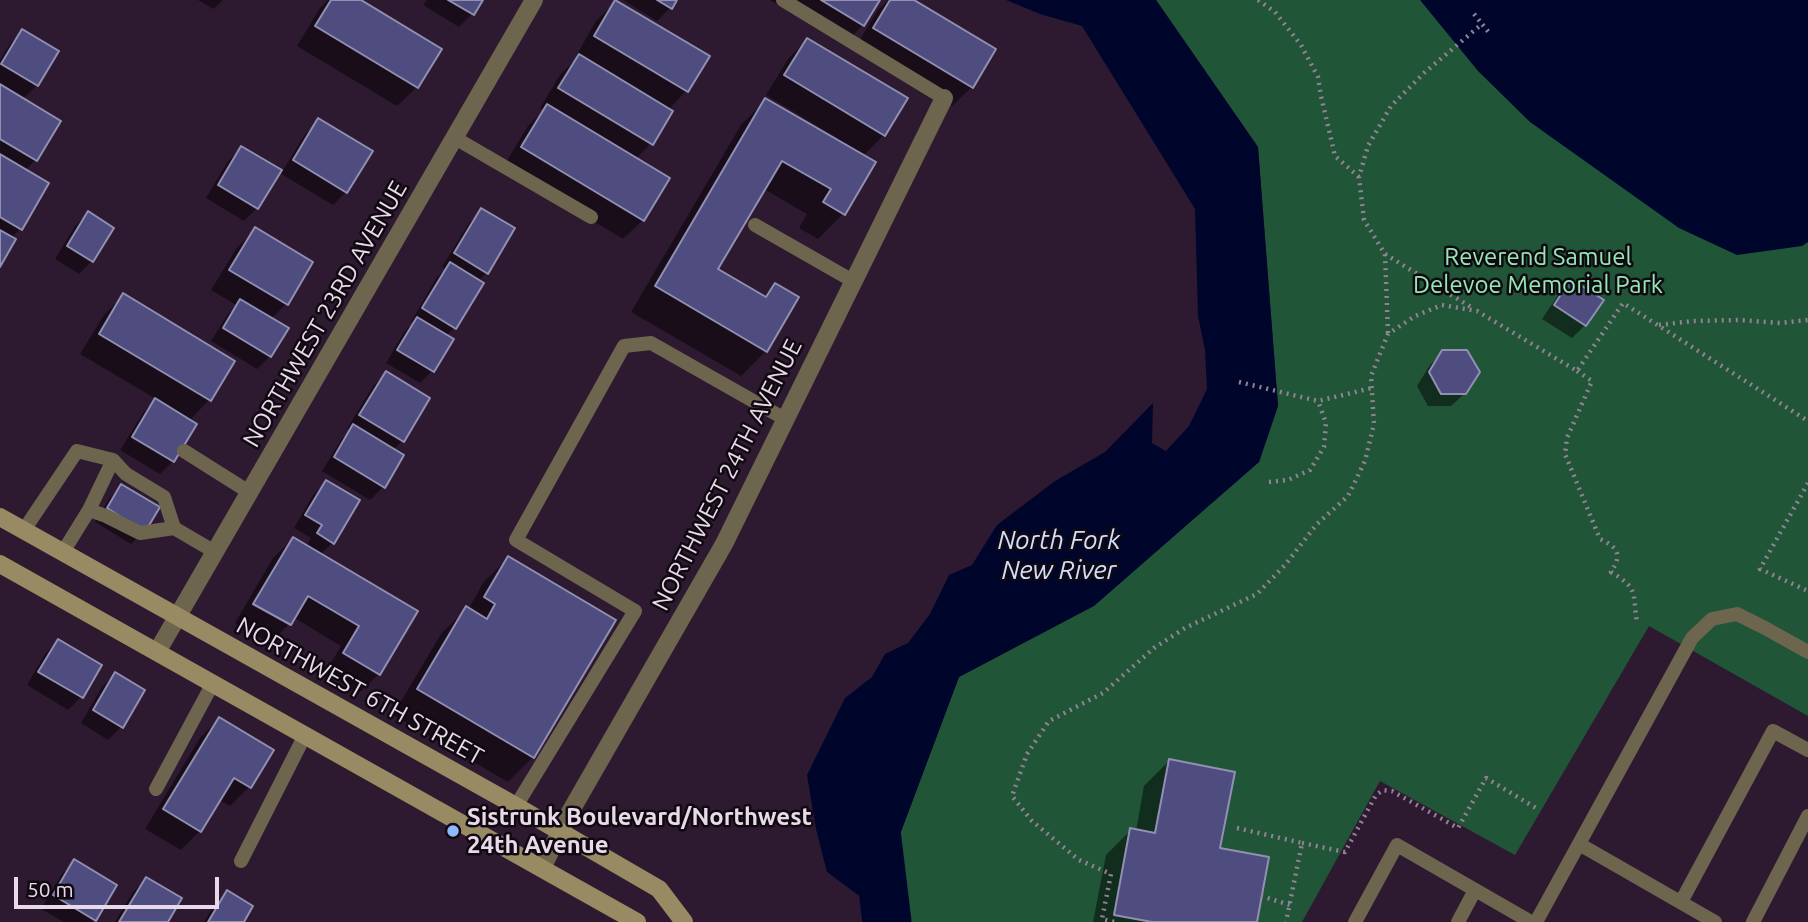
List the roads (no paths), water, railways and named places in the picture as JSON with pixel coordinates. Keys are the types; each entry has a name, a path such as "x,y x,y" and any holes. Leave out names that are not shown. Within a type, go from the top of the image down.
{"street":[{"name":"NORTHWEST 23RD AVENUE","path":"157,652 534,0"},
{"name":"NORTHWEST 24TH AVENUE","path":"542,868 576,802 724,544 944,98"},
{"name":"NORTHWEST 6TH STREET","path":"0,517 659,889 684,922"},
{"path":"0,564 637,922"}],"lane":[{"path":"783,0 944,98"},
{"path":"455,138 591,217"},
{"path":"755,225 853,281"},
{"path":"516,806 635,611 516,540 624,346 651,343 785,419"},
{"path":"24,530 77,451 113,460 126,474 164,497 174,528"},
{"path":"184,451 249,492"},
{"path":"63,552 89,510 113,460"},
{"path":"89,510 140,533 174,528 215,552"},
{"path":"1355,922 1397,845 1533,922 1692,638 1712,619 1737,614 1808,652"},
{"path":"156,789 213,683"},
{"path":"1681,902 1773,730 1808,750"},
{"path":"241,861 305,735"},
{"path":"1753,922 1808,816"},
{"path":"1579,844 1715,922"},
{"path":"1458,922 1475,890"}],"water":[{"name":"North Fork New River","path":"1006,0 1156,0 1258,147 1278,406 1259,462 1094,606 959,677 899,837 901,882 858,895 827,872 807,775 845,698 872,677 885,654 908,643 930,614 949,575 972,565 997,525 1055,481 1105,452 1153,403 1152,443 1166,451 1189,426 1207,389 1205,350 1198,316 1195,209 1082,26 1040,14"},
{"path":"1420,0 1808,0 1808,242 1802,246 1737,255 1679,228 1530,122 1478,71"}],"waterway":[{"name":"North Fork New River","path":"875,823 887,922"}],"place":[{"name":"Sistrunk Boulevard/Northwest 24th Avenue","path":"453,831"}],"park label":[{"name":"Reverend Samuel Delevoe Memorial Park","path":"1538,271"}]}
